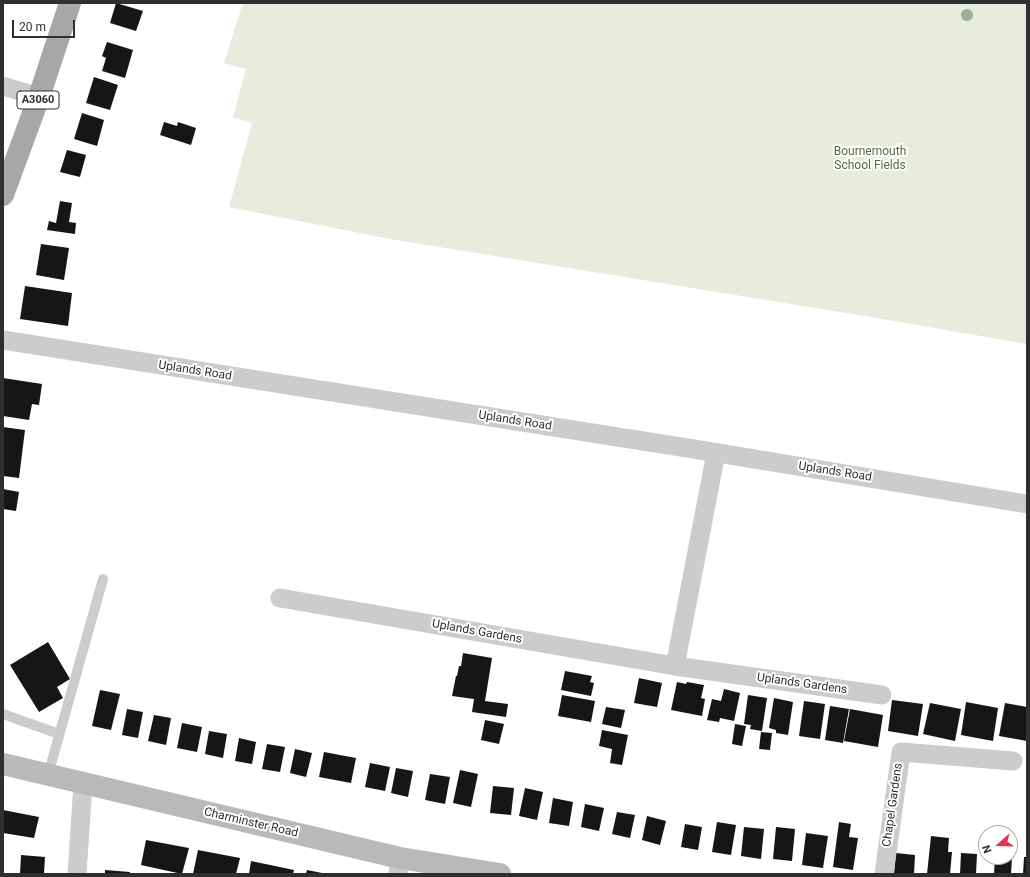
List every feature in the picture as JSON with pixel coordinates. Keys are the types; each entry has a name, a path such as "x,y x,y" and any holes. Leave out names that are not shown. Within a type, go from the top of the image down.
{"main road":[{"name":"A3060","path":"3,195 39,97 70,3"},
{"name":"Charminster Road","path":"3,764 399,866 500,874"}],"street":[{"path":"3,86 39,97"},
{"name":"Uplands Road","path":"3,340 1027,504"},
{"path":"675,666 716,453"},
{"name":"Uplands Gardens","path":"280,598 675,666 882,695"},
{"name":"Chapel Gardens","path":"884,874 901,752 1014,761"},
{"path":"78,874 83,784"}],"lane":[{"path":"48,775 103,579"},
{"path":"3,714 59,734"}],"green space":[{"name":"Bournemouth School Fields","path":"243,3 1027,3 1027,344 871,317 390,239 229,207 252,123 233,117 246,69 224,63"}],"building":[{"path":"116,3 143,11 136,31 110,23"},
{"path":"107,42 133,50 125,78 102,71 106,58 102,56"},
{"path":"94,77 118,85 110,110 86,103"},
{"path":"82,113 104,120 97,146 74,139"},
{"path":"164,122 177,126 178,122 196,128 191,145 160,135"},
{"path":"67,150 86,155 80,177 60,172"},
{"path":"60,201 72,203 69,222 76,223 75,234 47,230 49,221 56,223"},
{"path":"41,244 69,248 64,280 36,275"},
{"path":"25,286 72,293 68,326 20,319"},
{"path":"3,378 42,384 39,405 32,404 29,420 3,416"},
{"path":"3,427 25,430 19,478 3,476"},
{"path":"3,489 19,492 16,511 3,509"},
{"path":"48,642 70,679 57,687 63,698 39,712 10,665"},
{"path":"463,653 492,658 485,701 508,704 506,717 472,712 474,699 452,696 459,666 461,666"},
{"path":"565,671 592,676 590,682 594,683 591,696 561,690"},
{"path":"639,678 662,683 657,707 634,703"},
{"path":"677,682 704,685 701,698 705,699 702,716 671,710"},
{"path":"724,689 740,693 734,721 720,718 719,722 707,720 712,699 721,701"},
{"path":"100,690 120,694 111,730 92,726"},
{"path":"562,695 595,701 591,722 558,716"},
{"path":"748,695 767,698 762,731 750,729 751,725 744,724"},
{"path":"774,698 793,702 788,735 776,733 776,730 769,728"},
{"path":"892,700 923,704 918,736 888,731"},
{"path":"804,701 825,704 820,739 799,736"},
{"path":"966,702 998,708 993,741 961,735"},
{"path":"930,703 961,709 955,741 923,734"},
{"path":"1005,703 1027,707 1027,741 999,736"},
{"path":"830,706 849,709 843,743 825,740"},
{"path":"606,707 625,710 621,728 602,724"},
{"path":"127,709 143,712 138,738 122,735"},
{"path":"850,709 883,715 878,747 844,741"},
{"path":"154,715 171,718 166,745 148,741"},
{"path":"485,720 504,724 499,744 481,740"},
{"path":"182,723 202,727 197,752 177,748"},
{"path":"735,724 746,726 742,746 732,744"},
{"path":"602,730 628,735 622,765 610,763 612,749 599,746"},
{"path":"209,731 227,734 223,758 205,754"},
{"path":"761,732 772,733 770,750 759,749"},
{"path":"239,738 256,742 252,764 235,761"},
{"path":"267,744 285,747 280,772 262,769"},
{"path":"295,749 312,753 306,777 290,773"},
{"path":"324,752 356,758 351,783 319,777"},
{"path":"370,763 390,767 385,791 365,787"},
{"path":"396,768 413,771 408,797 391,793"},
{"path":"460,770 478,774 471,807 453,803"},
{"path":"430,774 450,777 445,804 425,800"},
{"path":"493,786 514,788 511,815 490,813"},
{"path":"525,788 543,792 537,820 519,816"},
{"path":"553,798 573,802 569,826 549,823"},
{"path":"585,804 604,808 599,831 581,827"},
{"path":"3,810 39,817 34,838 3,833"},
{"path":"617,812 635,815 630,838 612,834"},
{"path":"647,816 666,821 660,845 642,840"},
{"path":"717,822 736,825 731,855 712,852"},
{"path":"839,822 851,824 849,837 858,838 853,870 833,867"},
{"path":"685,824 702,827 698,850 681,847"},
{"path":"744,827 764,829 761,859 741,856"},
{"path":"776,827 795,829 792,861 773,859"},
{"path":"806,833 828,836 823,868 802,865"},
{"path":"931,836 949,838 948,852 952,852 950,874 927,874"},
{"path":"146,840 189,848 182,874 141,865"},
{"path":"198,850 240,858 236,874 193,874"},
{"path":"896,853 915,855 914,874 894,874"},
{"path":"961,853 977,854 976,874 960,874"},
{"path":"21,855 45,857 44,874 20,874"},
{"path":"1024,857 1027,857 1027,874 1023,874"},
{"path":"251,861 294,870 293,874 249,874"},
{"path":"995,865 1012,865 1011,874 994,874"},
{"path":"105,870 130,872 130,874 105,874"},
{"path":"307,870 322,873 322,874 306,874"}]}
